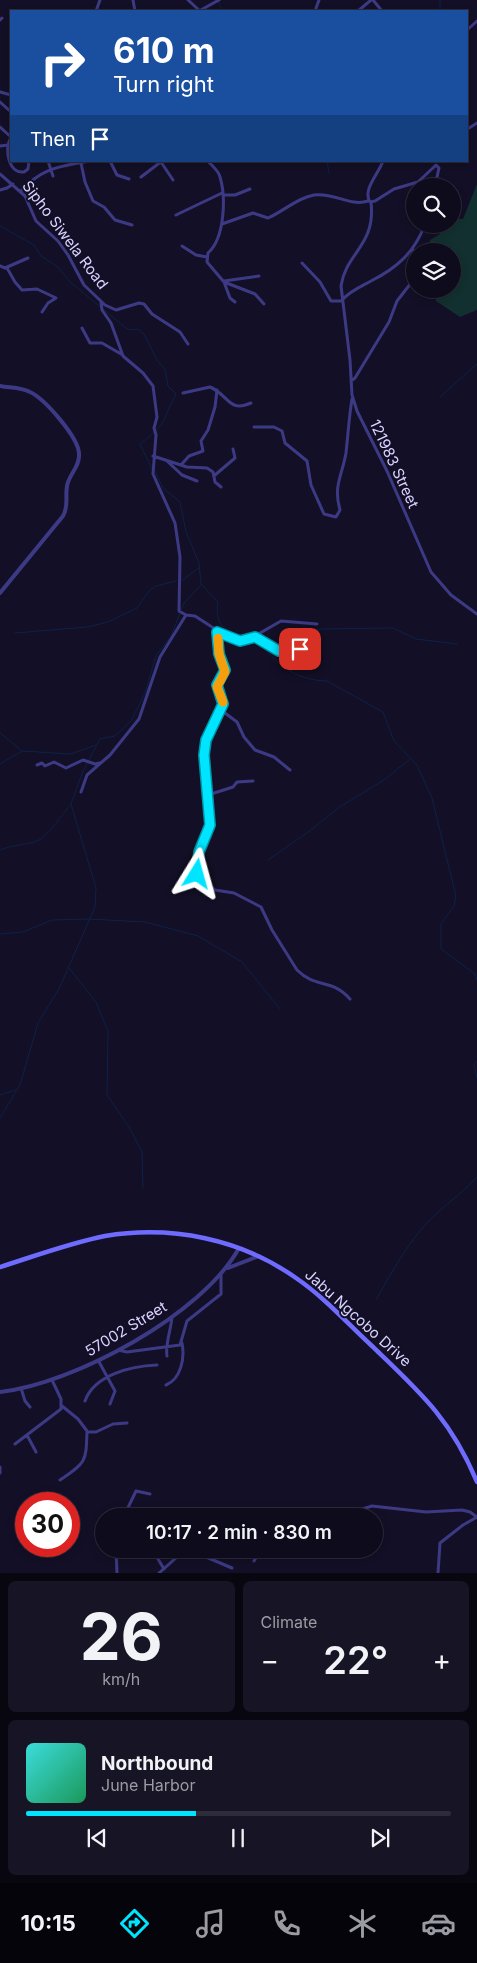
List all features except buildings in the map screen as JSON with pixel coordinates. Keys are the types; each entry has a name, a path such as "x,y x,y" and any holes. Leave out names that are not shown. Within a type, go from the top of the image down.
{"main road":[{"name":"Jabu Ngcobo Drive","path":"0,1267 98,1238 130,1233 181,1234 212,1239 259,1256 313,1290 418,1390 441,1415 457,1438 477,1482"}],"street":[{"path":"188,0 199,10"},
{"path":"202,10 218,0"},
{"path":"359,10 372,0 381,10"},
{"path":"0,92 0,98"},
{"path":"0,102 10,111"},
{"path":"0,127 10,136"},
{"path":"10,140 8,145 10,161"},
{"path":"0,146 8,145"},
{"path":"10,162 15,171 22,173 28,169 29,162"},
{"path":"48,162 53,176"},
{"path":"21,192 31,180 50,169 85,162"},
{"path":"110,162 117,175 128,179"},
{"path":"141,176 162,162 173,180"},
{"path":"209,162 220,175 223,194 222,224 216,241 207,257 208,263 224,281 230,298 235,302"},
{"name":"121983 Street","path":"383,162 370,188 370,229 343,278 342,301 350,360 352,396 357,411 387,471 428,567 451,594 477,614"},
{"path":"222,224 252,214 268,218 288,205 312,196 333,196 354,203 370,201 390,190 418,182 435,166 437,162"},
{"path":"81,163 85,182 93,201 104,207 115,220 132,225"},
{"path":"435,166 439,168 437,178"},
{"name":"Sipho Siwela Road","path":"0,174 13,184 30,203 36,221 58,240 84,285 102,303 102,310 111,323 123,356"},
{"path":"0,190 8,188 13,184"},
{"path":"176,215 223,194 235,195 250,189"},
{"path":"182,246 196,255 207,257"},
{"path":"302,263 320,282 331,300 342,301 352,290 394,268 406,256"},
{"path":"0,266 7,268 28,258"},
{"path":"7,268 22,290 38,289 56,298 48,303 42,312"},
{"path":"224,281 259,276"},
{"path":"224,281 255,294 264,304"},
{"path":"350,381 355,378 389,322 397,301 406,289"},
{"path":"102,303 116,310 139,303 144,304 152,314 180,332 188,344"},
{"path":"81,792 87,775 139,719 160,657 183,613 180,557 175,523 153,470 156,435 154,428 157,417 153,386 143,372 107,345 90,343 82,328"},
{"path":"0,386 24,390 37,397 74,438 80,455 78,465 68,484 68,504 63,516 0,592"},
{"path":"182,393 208,387 217,390 235,407 239,408 251,403"},
{"path":"181,465 189,456 203,451 201,441 208,430 215,407 217,390"},
{"path":"254,427 274,427 282,431 285,444 307,461 311,485 324,514 336,516 340,510 336,490 345,456 347,424 352,396"},
{"path":"214,476 235,458 233,449"},
{"path":"153,456 181,465 206,468 214,476 215,482 221,487"},
{"path":"167,461 182,475 197,481"},
{"path":"183,613 195,616 232,640 250,638 281,621 317,624"},
{"path":"217,632 219,654 225,670 217,685 218,693 223,700 221,710 211,725 206,740 204,755 209,828 199,852 197,876 215,890 234,893 259,905 297,970 318,983 336,986 350,999"},
{"path":"250,638 277,651 296,648 309,656 320,659"},
{"path":"221,710 237,722 244,736 255,750 274,757 290,770"},
{"path":"37,764 42,763 45,766 54,762 66,768 83,760 95,764 100,763"},
{"path":"208,795 233,787 237,782 253,781"},
{"name":"57002 Street","path":"0,1392 52,1380 118,1350 172,1317 227,1269 239,1248"},
{"path":"227,1269 259,1256"},
{"path":"166,1385 173,1381 183,1362 182,1343 184,1327 187,1321 221,1294 221,1275"},
{"path":"166,1356 166,1346 171,1332 172,1317"},
{"path":"118,1350 126,1352 182,1343"},
{"path":"98,1360 115,1393 110,1404"},
{"path":"85,1400 89,1390 96,1383 133,1368 157,1365"},
{"path":"52,1380 61,1399 62,1406 78,1419 87,1432"},
{"path":"21,1388 25,1401 30,1407"},
{"path":"15,1444 48,1420 62,1406"},
{"path":"87,1432 96,1432 113,1424 127,1423"},
{"path":"60,1480 86,1459 85,1439 87,1432"},
{"path":"27,1435 36,1452"},
{"path":"0,1467 0,1473"},
{"path":"128,1508 136,1491 150,1494"},
{"path":"366,1508 372,1506 426,1512 462,1510 470,1512 477,1517 440,1543 438,1573"},
{"path":"116,1558 117,1573"},
{"path":"157,1558 164,1569"},
{"path":"159,1573 177,1558"},
{"path":"208,1558 232,1568"}],"green space":[{"path":"477,184 477,310 460,317 436,301 436,298 461,298 461,243 429,243 430,240 440,233 461,233 461,219 463,219"}],"waterway":[{"path":"440,0 440,10"},
{"path":"218,1 222,10"},
{"path":"327,162 329,173"},
{"path":"0,226 34,245 41,256 58,267 69,281 126,328 130,330 138,329 144,334 157,360 165,369 168,386 176,394 161,425 140,444 152,469"},
{"path":"440,397 477,364"},
{"path":"155,471 163,488 180,502 186,532 199,563 201,584 218,602 217,610 220,623 233,633 248,638"},
{"path":"181,581 200,567"},
{"path":"15,633 87,627 108,622 137,608 149,591 156,586 176,581"},
{"path":"0,1118 20,1085 38,1023 59,989 95,907 96,888 71,804 83,771 100,739 115,736 131,721 145,693 156,656 171,636 184,603 201,585"},
{"path":"279,649 319,629 393,628 416,639 457,644"},
{"path":"251,639 257,640 279,663 296,674 305,678 327,681 383,712 394,741 417,765 432,798 456,896 454,906 441,924 441,949 475,974 477,980"},
{"path":"0,733 22,751"},
{"path":"0,764 22,751 71,754 96,745"},
{"path":"268,860 311,830 338,808 384,780 410,759"},
{"path":"0,850 43,838 71,804"},
{"path":"0,934 23,932 52,920 88,919 145,922 198,936 242,962 280,1009"},
{"path":"69,968 96,1002 108,1031 107,1095 129,1127 142,1152 143,1188"},
{"path":"477,1061 474,1065 477,1078"},
{"path":"0,1095 16,1090"},
{"path":"376,1300 418,1233 477,1177"}],"slow traffic":[{"path":"218,638 219,654 225,672 217,687 223,702"}],"route":[{"path":"197,874 199,852 209,832 210,825 204,755 207,733 223,704 217,685 225,674 225,670 219,654 217,632 232,640 244,642 253,637 258,638 277,651 290,648 300,649"}]}
